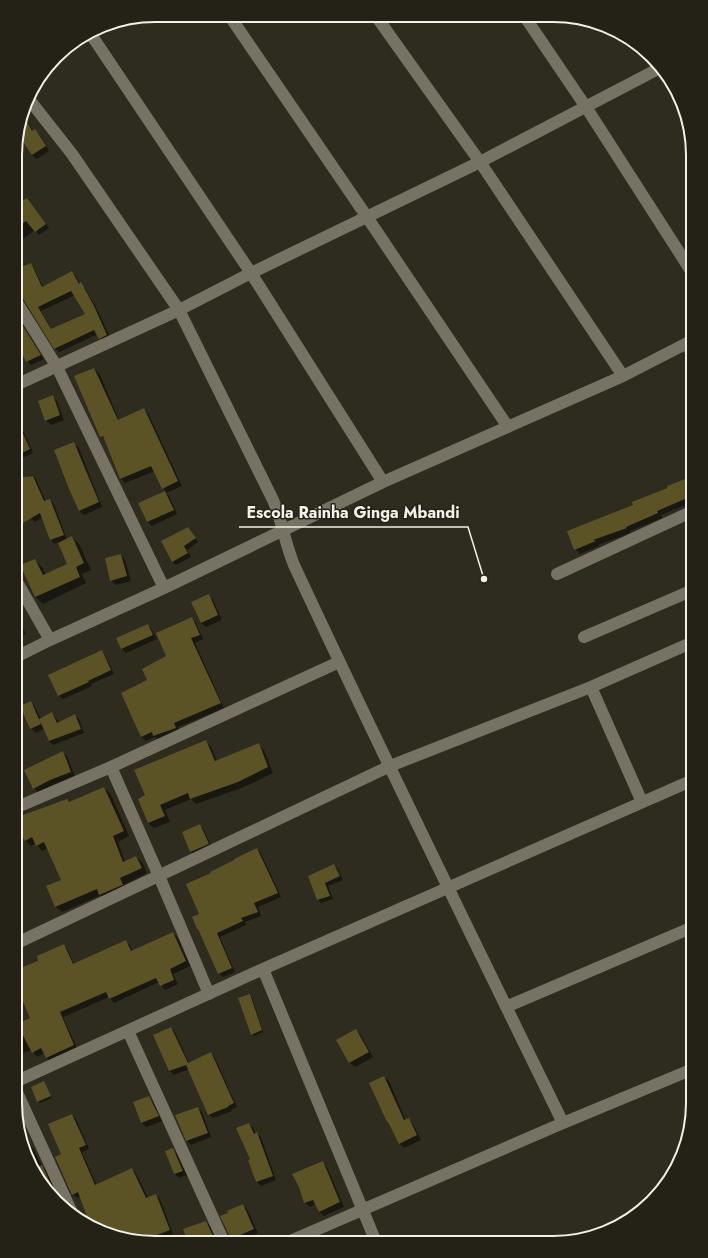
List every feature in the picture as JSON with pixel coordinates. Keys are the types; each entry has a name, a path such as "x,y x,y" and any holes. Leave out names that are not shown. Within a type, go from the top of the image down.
{"street":[{"path":"233,22 367,217 508,427"},
{"path":"380,22 480,162 623,376"},
{"path":"528,22 586,107 686,263"},
{"path":"93,38 250,273 383,482"},
{"path":"22,382 179,310 250,273 480,162 656,70"},
{"path":"32,103 72,154 179,310 273,500 278,511 288,549 294,564 340,662 563,1123"},
{"path":"22,311 56,366 164,588"},
{"path":"22,654 164,588 383,482 623,376 686,343"},
{"path":"557,574 686,514"},
{"path":"22,591 50,640"},
{"path":"584,637 686,593"},
{"path":"22,941 390,766 591,687 686,645"},
{"path":"22,805 111,767 340,662"},
{"path":"591,687 642,802"},
{"path":"111,767 160,876 209,994"},
{"path":"22,1079 263,969 686,783"},
{"path":"506,1007 686,930"},
{"path":"263,969 373,1236"},
{"path":"128,1031 221,1236"},
{"path":"302,1236 563,1123 686,1072"},
{"path":"22,1103 68,1203"}],"building":[{"path":"27,121 32,131 35,129 46,146 32,155 23,141"},
{"path":"27,198 46,224 35,232 26,221 22,224 22,201"},
{"path":"31,263 42,287 72,271 79,284 81,282 107,335 99,339 94,330 54,349 22,297 22,267","holes":["71,291 85,314 51,329 38,307"]},
{"path":"22,325 41,355 26,362 22,354"},
{"path":"94,368 118,420 144,408 178,481 162,489 151,466 120,479 103,436 100,437 74,376"},
{"path":"53,395 60,415 45,421 38,401"},
{"path":"22,431 30,449 22,453"},
{"path":"74,442 99,502 79,511 54,450"},
{"path":"33,476 44,501 50,499 64,535 50,540 40,513 22,524 22,477"},
{"path":"685,479 686,499 657,511 658,513 626,527 627,528 593,540 596,541 574,550 567,531 633,505 632,502 667,488 667,486"},
{"path":"165,491 174,510 147,522 138,503"},
{"path":"188,527 196,538 184,546 188,553 172,562 161,541"},
{"path":"72,536 84,563 76,567 80,577 35,597 22,569 22,564 35,559 43,575 67,564 58,543"},
{"path":"121,554 127,576 110,581 105,558"},
{"path":"209,594 218,615 201,623 191,602"},
{"path":"192,617 200,635 191,638 221,703 174,723 176,728 153,736 152,732 141,737 121,693 147,680 142,669 166,656 156,633"},
{"path":"148,624 153,635 121,649 116,638"},
{"path":"102,650 111,670 58,696 48,675"},
{"path":"31,701 41,724 30,729 22,711 22,705"},
{"path":"52,712 57,723 75,714 81,729 49,741 39,719"},
{"path":"206,740 215,761 259,743 268,767 238,782 190,799 188,793 160,805 165,816 148,823 138,799 145,795 134,770"},
{"path":"63,751 71,772 50,780 33,789 24,770"},
{"path":"104,787 124,831 113,836 123,862 136,856 142,868 120,878 123,885 99,895 97,889 55,907 46,886 61,880 44,842 36,846 32,837 25,841 22,835 22,815 67,799 69,802"},
{"path":"200,824 209,844 190,852 182,832"},
{"path":"257,848 278,893 254,903 258,912 241,918 243,921 217,933 232,968 218,974 192,917 199,914 186,884 211,873 210,872"},
{"path":"334,864 340,876 325,883 330,896 317,900 308,876"},
{"path":"173,932 186,961 170,969 174,980 160,986 156,978 109,999 106,992 60,1012 74,1045 46,1058 41,1048 32,1053 22,1034 22,1022 30,1018 22,999 22,967 38,961 37,956 64,944 73,964 126,940 131,951"},
{"path":"250,994 262,1030 251,1035 238,998"},
{"path":"171,1027 188,1063 211,1052 234,1103 208,1115 186,1065 169,1071 153,1035"},
{"path":"356,1029 369,1052 349,1063 336,1040"},
{"path":"384,1076 404,1120 409,1118 417,1135 399,1144 369,1083"},
{"path":"44,1081 51,1096 37,1102 31,1087"},
{"path":"149,1096 159,1116 141,1123 133,1102"},
{"path":"198,1107 208,1133 186,1141 175,1115"},
{"path":"72,1114 86,1145 79,1148 95,1185 132,1168 146,1198 156,1194 170,1230 155,1236 137,1235 104,1226 87,1218 78,1192 72,1195 55,1157 61,1154 48,1124"},
{"path":"249,1123 254,1134 257,1132 273,1176 256,1182 248,1160 250,1159 236,1128"},
{"path":"173,1148 183,1171 174,1174 165,1151"},
{"path":"323,1161 340,1202 319,1212 313,1200 304,1203 299,1187 292,1174"},
{"path":"42,1165 52,1188 44,1177 38,1167"},
{"path":"243,1204 254,1229 238,1236 230,1236 220,1216 228,1213 227,1211"},
{"path":"206,1221 213,1236 186,1236 183,1229"}],"place":[{"name":"Escola Rainha Ginga Mbandi","path":"484,579"}]}
